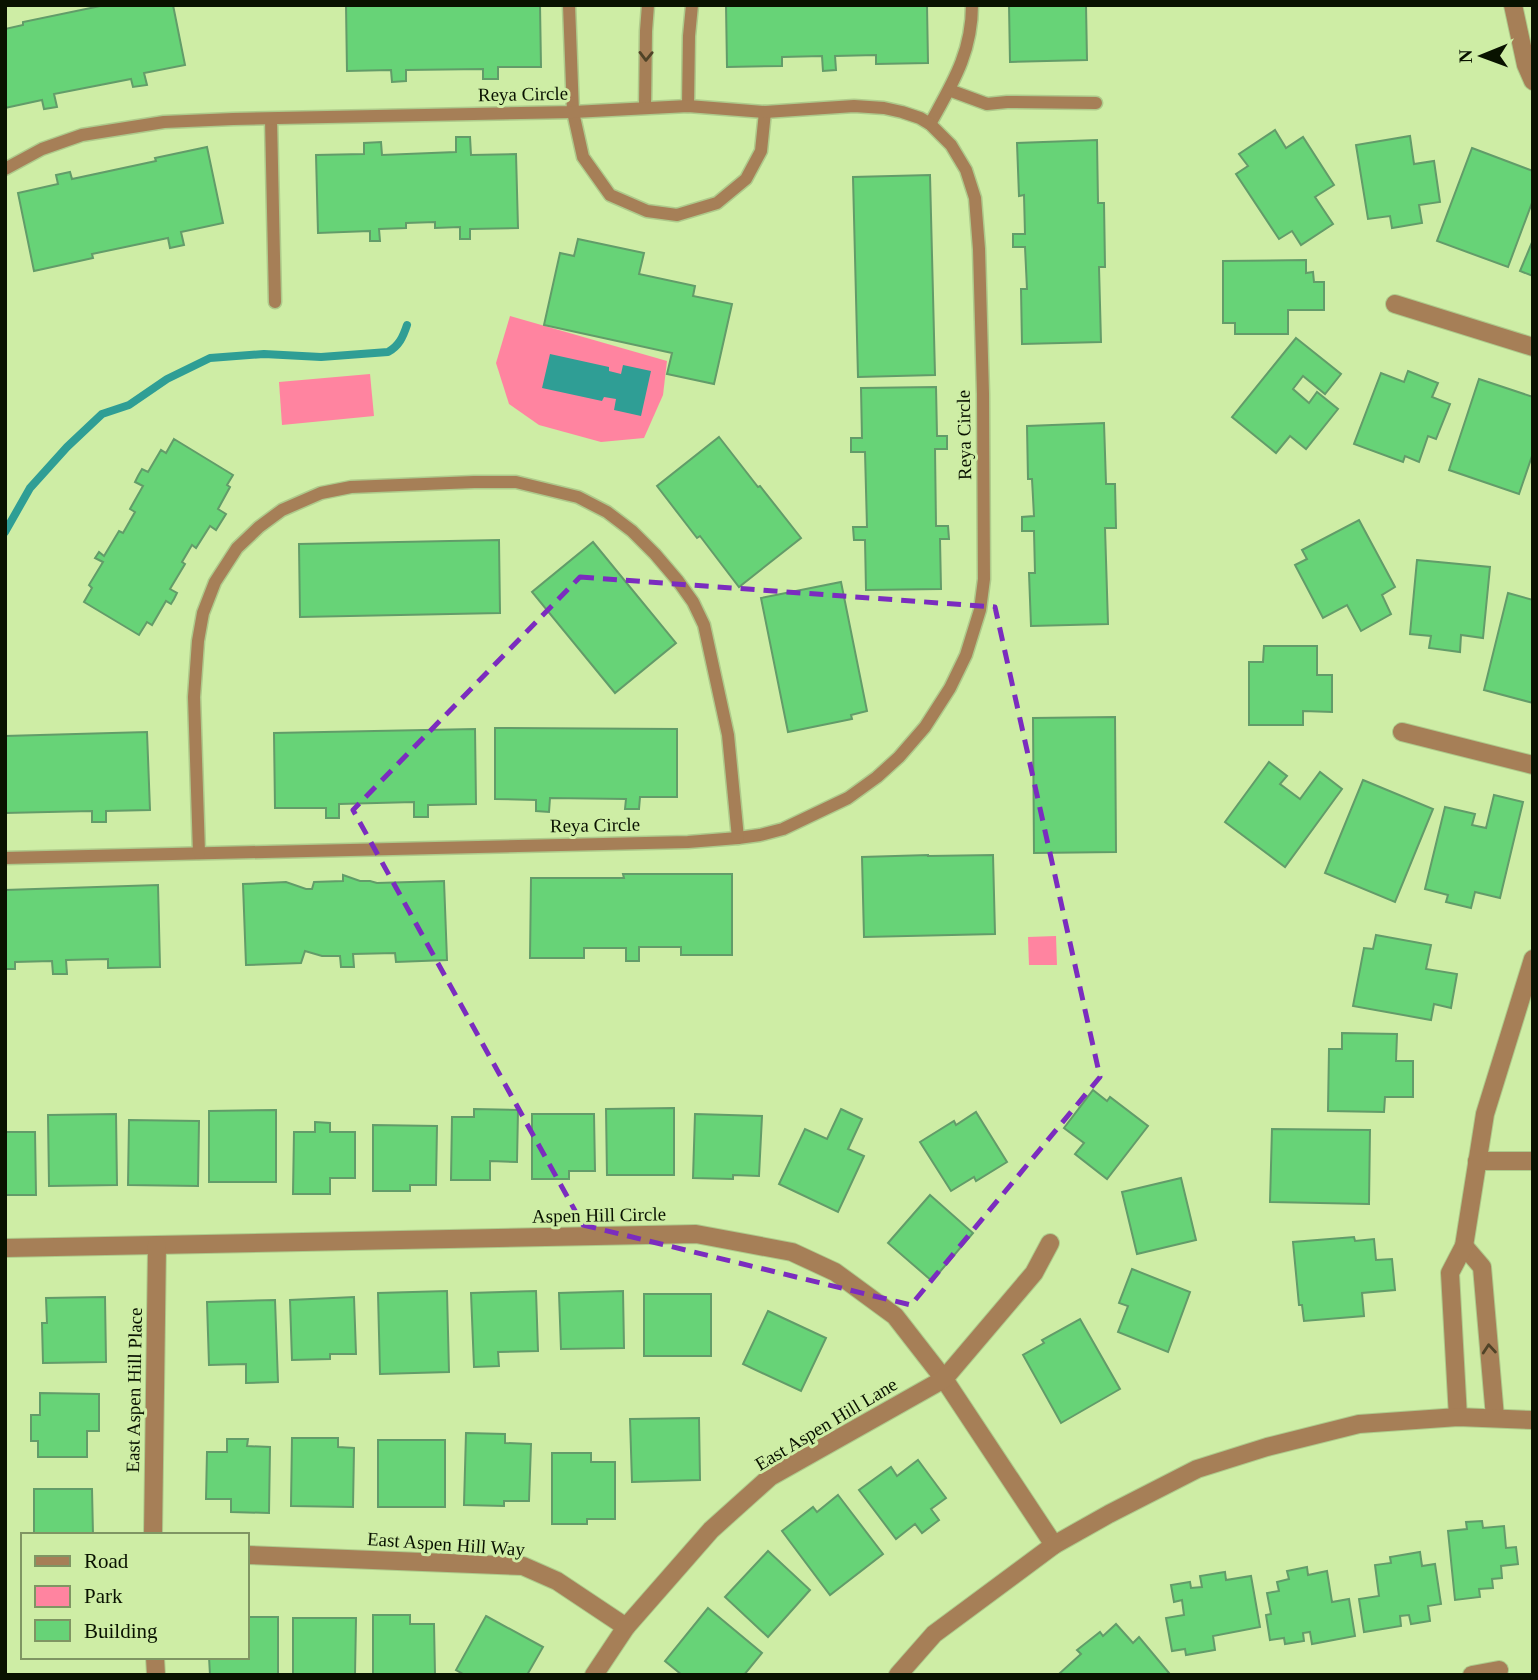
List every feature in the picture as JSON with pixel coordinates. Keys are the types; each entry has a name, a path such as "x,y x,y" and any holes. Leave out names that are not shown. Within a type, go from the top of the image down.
{"street":[{"path":"1513,5 1533,81"},
{"path":"1395,304 1533,347"},
{"path":"1402,732 1533,765"},
{"path":"1458,1417 1450,1273 1464,1246 1485,1114 1533,959"},
{"path":"1476,1161 1533,1161"},
{"name":"Aspen Hill Circle","path":"5,1248 696,1234 792,1252 835,1272 895,1316 944,1379 1054,1545"},
{"name":"East Aspen Hill Lane","path":"594,1675 626,1627 711,1530 770,1478 944,1379 1034,1273 1050,1243"},
{"name":"East Aspen Hill Place","path":"153,1533 157,1245"},
{"path":"1464,1246 1482,1267 1495,1417"},
{"path":"898,1675 934,1634 1054,1545 1196,1469 1255,1450 1359,1424 1458,1417 1533,1420"},
{"name":"East Aspen Hill Way","path":"248,1555 523,1566 557,1581 626,1627"},
{"path":"1472,1675 1499,1671"}],"lane":[{"path":"569,5 573,112 583,158 610,195 647,211 677,215 717,203 746,179 761,151 765,112"},
{"path":"645,107 649,5"},
{"path":"688,106 691,5"},
{"path":"930,124 956,77 967,48 972,5"},
{"path":"949,90 987,104 1096,103"},
{"name":"Reya Circle","path":"5,169 42,149 82,135 164,122 573,112 688,106 765,112 855,106 902,112 930,124 951,145 966,170 975,198 983,407 984,579 980,610 967,655 925,727 892,764 848,798 783,829 738,838 648,843 5,858"},
{"path":"271,119 275,302"},
{"path":"199,853 194,697 198,641 203,613 215,582 237,548 282,510 321,493 351,487 474,482 516,482 578,497 607,512 632,531 678,581 693,602 704,625 728,736 738,838"}],"highlighted area":[{"path":"580,577 995,607 1100,1077 911,1305 583,1225 353,810"}],"green space":[{"path":"510,316 667,361 663,395 644,438 601,442 539,425 509,404 496,363"},
{"path":"370,374 374,416 282,425 279,382"},
{"path":"1056,936 1057,965 1029,965 1028,937"}],"water":[{"path":"550,354 609,367 609,371 621,374 623,365 651,371 641,416 614,410 616,399 604,397 602,401 542,388"}],"building":[{"path":"105,5 173,5 185,65 144,73 147,85 133,87 131,79 54,94 57,107 44,109 42,100 5,108 5,29 23,25 23,22"},
{"path":"346,5 540,5 541,67 498,67 498,79 483,79 483,69 406,70 406,81 392,82 391,70 347,71"},
{"path":"726,5 927,5 928,63 876,64 876,55 835,56 836,70 823,71 822,56 782,57 782,66 727,67"},
{"path":"1009,5 1086,5 1087,60 1010,62"},
{"path":"1275,130 1286,148 1303,137 1334,185 1315,197 1333,224 1301,245 1292,231 1279,239 1236,174 1248,166 1239,154"},
{"path":"1410,136 1414,164 1434,161 1440,202 1419,205 1422,223 1392,228 1390,216 1368,219 1356,145"},
{"path":"456,137 470,137 471,155 516,154 518,228 470,229 470,239 460,239 460,227 435,228 435,222 406,223 406,228 379,229 380,241 370,241 370,231 318,233 316,155 364,154 364,143 381,142 382,155 456,152"},
{"path":"1097,140 1098,203 1104,203 1105,267 1099,267 1101,342 1022,344 1021,289 1027,289 1025,247 1013,247 1013,234 1025,234 1024,195 1019,196 1017,143"},
{"path":"207,147 223,223 181,232 184,245 170,248 168,238 92,254 93,258 34,271 18,193 58,184 56,175 70,172 72,179"},
{"path":"1472,148 1533,171 1533,200 1508,267 1437,241"},
{"path":"930,175 935,375 858,377 853,177"},
{"path":"578,239 644,253 639,274 695,286 693,296 732,304 714,384 667,374 672,353 544,325 560,253 574,256"},
{"path":"1533,240 1533,276 1520,271"},
{"path":"1306,260 1306,273 1313,272 1314,282 1324,282 1324,310 1288,310 1288,334 1235,334 1235,323 1223,323 1223,261"},
{"path":"1296,338 1341,374 1325,394 1303,376 1293,389 1309,403 1317,392 1338,409 1306,449 1290,436 1276,453 1232,417"},
{"path":"1408,371 1438,383 1432,397 1450,404 1436,439 1428,436 1419,462 1405,456 1403,462 1354,444 1381,373 1404,382"},
{"path":"1479,379 1533,397 1533,453 1519,494 1449,470"},
{"path":"936,387 937,436 947,436 947,449 935,449 936,526 948,526 949,539 940,539 941,589 866,590 865,540 854,540 853,527 867,527 865,452 851,452 851,438 862,438 861,388"},
{"path":"1104,423 1106,484 1115,484 1116,528 1105,528 1108,624 1031,626 1029,573 1035,573 1034,531 1022,531 1022,517 1034,516 1032,479 1028,479 1027,426"},
{"path":"719,437 801,538 739,587 657,486"},
{"path":"174,439 233,475 218,509 226,514 216,530 210,526 196,548 192,545 182,562 185,564 170,589 177,593 174,599 171,604 166,601 152,625 147,622 139,635 84,602 92,588 89,585 103,562 95,558 99,552 104,556 119,531 123,533 135,512 130,509 143,486 135,482 138,476 142,469 148,472 161,450 166,453"},
{"path":"1359,520 1395,587 1382,595 1391,614 1361,631 1347,605 1323,618 1295,565 1307,559 1302,550"},
{"path":"499,540 500,613 300,617 299,544"},
{"path":"593,542 676,643 615,693 532,592"},
{"path":"1417,560 1490,567 1483,638 1461,635 1460,652 1429,648 1431,636 1410,634"},
{"path":"841,582 867,711 851,715 852,719 788,732 761,598"},
{"path":"1508,593 1533,600 1533,703 1484,690"},
{"path":"1264,646 1317,646 1317,675 1332,675 1332,712 1303,711 1303,725 1249,725 1249,662 1263,662"},
{"path":"1115,717 1116,852 1034,853 1033,718"},
{"path":"495,728 677,729 677,797 640,797 639,809 625,809 626,799 550,798 549,812 536,811 536,800 495,799"},
{"path":"475,729 476,804 428,805 428,817 414,817 414,802 339,804 339,818 326,818 326,808 275,808 274,733"},
{"path":"147,732 150,810 106,811 106,822 92,822 92,811 5,813 5,736"},
{"path":"1269,762 1287,776 1280,784 1300,799 1320,772 1342,789 1285,867 1225,822"},
{"path":"1363,780 1433,809 1395,902 1325,873"},
{"path":"1494,795 1523,802 1500,898 1475,892 1471,908 1446,902 1448,895 1425,889 1445,807 1475,814 1472,825 1486,828"},
{"path":"993,855 995,934 864,937 862,857"},
{"path":"623,874 732,874 732,955 681,955 681,947 639,947 639,961 626,961 626,948 584,948 584,958 530,958 531,878 624,878"},
{"path":"343,875 377,883 444,881 447,960 396,962 395,953 353,954 354,967 341,967 340,956 322,956 305,951 301,963 246,965 243,884 286,882 312,889 314,882 343,881"},
{"path":"158,885 160,967 108,968 108,959 66,960 67,974 53,974 52,961 15,962 15,969 5,969 5,890"},
{"path":"1376,935 1431,945 1426,969 1457,974 1451,1008 1434,1004 1431,1020 1353,1006 1364,948 1373,949"},
{"path":"1342,1033 1397,1034 1396,1061 1413,1061 1413,1097 1385,1097 1384,1112 1328,1111 1329,1049 1342,1049"},
{"path":"1093,1090 1107,1101 1110,1097 1148,1126 1107,1179 1075,1154 1084,1143 1064,1128"},
{"path":"674,1108 674,1175 607,1175 606,1109"},
{"path":"474,1109 518,1110 517,1162 490,1161 490,1180 451,1180 452,1117 474,1117"},
{"path":"841,1109 862,1119 848,1149 864,1156 838,1212 779,1184 805,1129 827,1139"},
{"path":"276,1110 276,1182 209,1182 209,1111"},
{"path":"976,1112 1007,1162 976,1181 974,1177 951,1191 920,1142 954,1121 956,1125"},
{"path":"116,1114 117,1185 49,1186 48,1115"},
{"path":"532,1114 594,1114 595,1171 569,1171 569,1179 532,1179"},
{"path":"695,1114 762,1116 759,1176 733,1175 733,1179 693,1178"},
{"path":"129,1120 199,1121 198,1186 128,1185"},
{"path":"315,1122 330,1123 330,1132 355,1132 355,1178 330,1178 330,1194 293,1194 294,1132 315,1132"},
{"path":"373,1125 437,1126 436,1185 410,1185 410,1191 373,1191"},
{"path":"1272,1129 1370,1130 1369,1204 1270,1202"},
{"path":"5,1132 35,1132 36,1195 5,1195"},
{"path":"1181,1178 1196,1240 1137,1254 1122,1192"},
{"path":"930,1195 973,1233 932,1281 888,1243"},
{"path":"1354,1237 1355,1241 1374,1239 1376,1260 1392,1259 1395,1290 1362,1293 1364,1316 1304,1321 1302,1305 1299,1305 1293,1242"},
{"path":"1132,1269 1190,1292 1168,1352 1118,1332 1128,1306 1119,1303"},
{"path":"447,1291 449,1372 380,1374 378,1293"},
{"path":"536,1291 538,1351 498,1352 499,1366 474,1367 471,1293"},
{"path":"623,1291 624,1348 561,1349 559,1293"},
{"path":"644,1294 711,1294 711,1356 644,1356"},
{"path":"105,1297 106,1362 43,1363 42,1323 47,1323 46,1298"},
{"path":"354,1297 356,1354 330,1354 330,1359 292,1360 290,1300"},
{"path":"275,1300 278,1382 246,1383 246,1364 209,1365 207,1302"},
{"path":"768,1311 826,1338 801,1391 743,1364"},
{"path":"1080,1319 1120,1389 1061,1423 1023,1355 1044,1343 1042,1340"},
{"path":"40,1393 99,1394 99,1431 87,1431 87,1457 38,1457 38,1441 31,1441 31,1415 40,1415"},
{"path":"699,1418 700,1480 632,1482 630,1419"},
{"path":"466,1433 505,1434 505,1443 531,1444 529,1501 504,1501 504,1506 464,1505"},
{"path":"292,1438 338,1438 338,1447 354,1448 353,1507 291,1506"},
{"path":"227,1439 248,1439 247,1446 270,1447 269,1513 231,1512 231,1499 206,1499 207,1452 227,1452"},
{"path":"378,1440 445,1440 445,1507 378,1507"},
{"path":"552,1453 591,1453 591,1462 615,1462 615,1519 587,1519 587,1524 552,1524"},
{"path":"918,1460 946,1498 931,1509 939,1520 922,1533 915,1524 896,1539 859,1490 891,1467 897,1476"},
{"path":"34,1489 92,1489 93,1533 34,1533"},
{"path":"838,1495 883,1554 830,1595 782,1531 813,1507 817,1512"},
{"path":"1482,1521 1483,1528 1504,1526 1506,1548 1516,1547 1518,1564 1501,1566 1502,1578 1492,1579 1493,1588 1479,1589 1480,1597 1455,1600 1448,1531 1467,1529 1466,1522"},
{"path":"768,1551 810,1590 768,1637 725,1597"},
{"path":"1420,1552 1422,1566 1435,1564 1441,1604 1428,1606 1430,1621 1411,1624 1409,1615 1400,1616 1401,1626 1364,1632 1359,1599 1379,1596 1375,1565 1391,1563 1390,1557"},
{"path":"1307,1567 1308,1575 1327,1571 1332,1602 1349,1599 1355,1636 1312,1644 1310,1632 1303,1633 1304,1641 1285,1644 1284,1638 1270,1640 1266,1615 1271,1614 1267,1593 1279,1591 1277,1582 1289,1579 1287,1571"},
{"path":"1225,1572 1226,1580 1251,1576 1260,1627 1213,1636 1215,1650 1186,1655 1185,1649 1172,1651 1166,1618 1184,1615 1182,1600 1174,1602 1171,1585 1190,1582 1191,1588 1202,1587 1200,1576"},
{"path":"708,1608 762,1653 744,1675 682,1675 665,1661"},
{"path":"373,1615 410,1615 410,1624 434,1624 435,1675 373,1674"},
{"path":"486,1616 543,1647 527,1675 465,1675 456,1670"},
{"path":"248,1617 278,1617 278,1675 210,1675 209,1659 248,1659"},
{"path":"293,1618 356,1618 355,1675 293,1675"},
{"path":"1116,1624 1133,1643 1139,1637 1168,1675 1060,1673 1081,1654 1077,1650 1100,1632 1103,1636"}],"waterway":[{"path":"5,532 30,488 67,447 102,414 129,405 167,379 210,358 264,354 321,357 388,352 400,341 407,325"}]}
